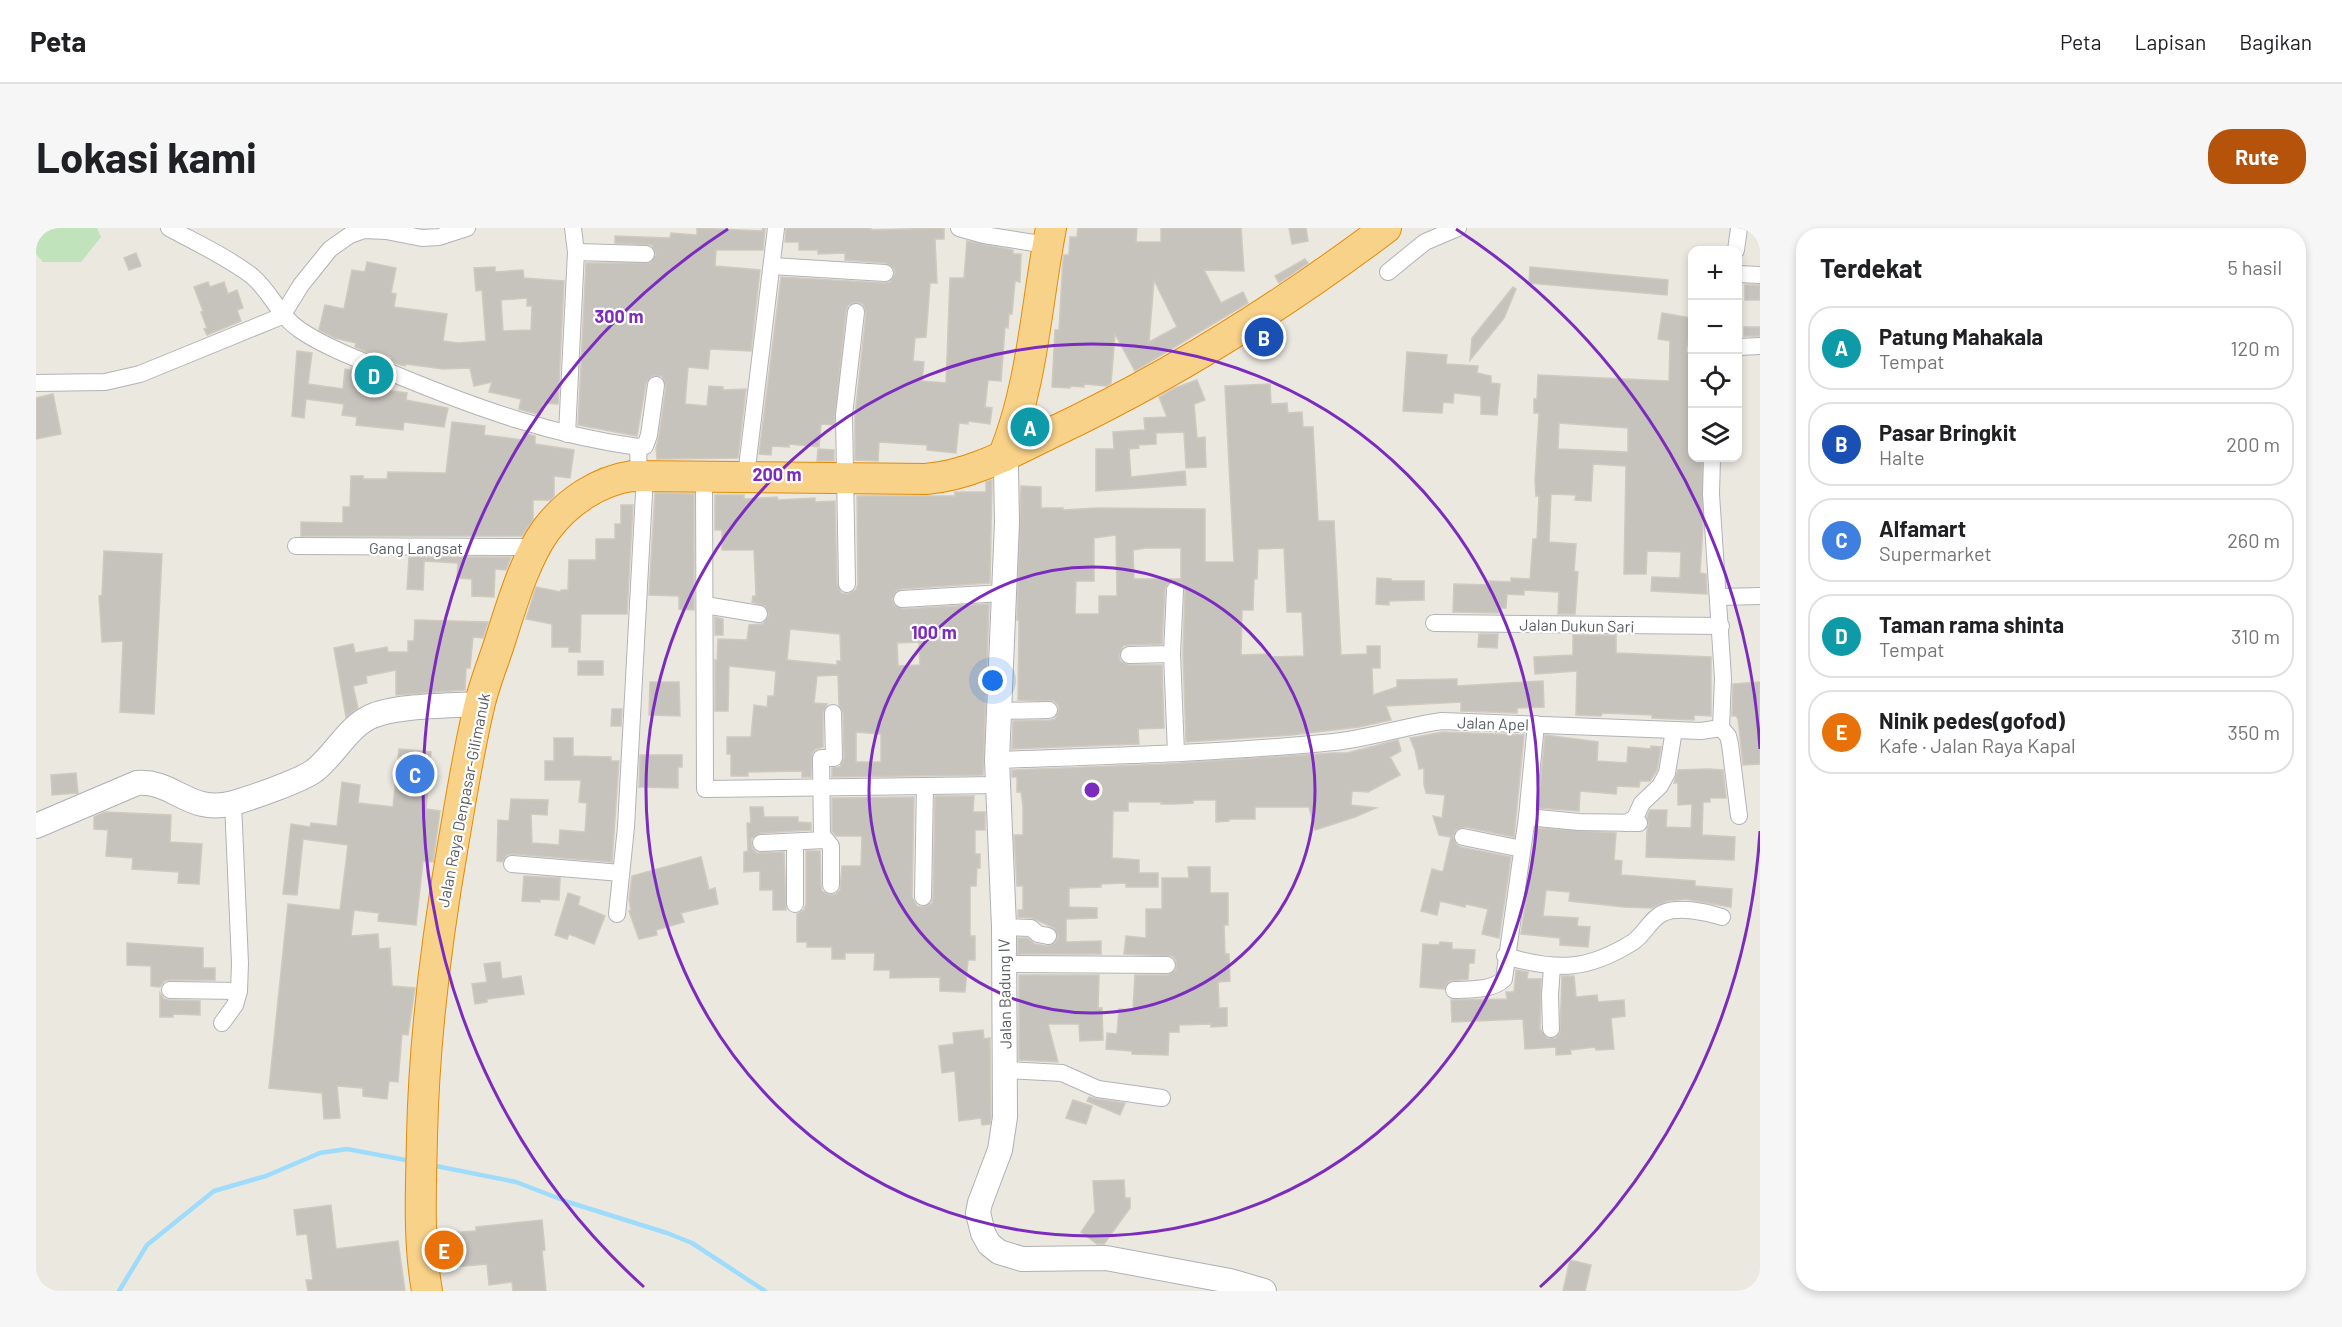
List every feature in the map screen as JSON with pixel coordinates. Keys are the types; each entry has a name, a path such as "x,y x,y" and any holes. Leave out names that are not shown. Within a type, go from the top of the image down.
{"highway":[{"name":"Jalan Raya Denpasar-Gilimanuk","path":"427,1291 422,1258 423,1084 437,937 479,704 511,609 536,547 561,513 579,498 641,466 704,476 933,478 959,474 1003,457 1148,385 1257,319 1386,228"},
{"path":"1003,457 1018,415 1027,377 1049,236"},
{"path":"1027,377 1028,394 1035,410 1048,422 1064,427"}],"street":[{"path":"169,228 252,277 267,292 282,316 302,331 337,351 479,408 523,423 567,434 641,466"},
{"path":"36,383 105,382 140,374 282,316 301,285 324,256 350,235 363,229 422,238 439,237 467,228"},
{"path":"567,434 576,252 573,228"},
{"path":"746,477 776,228"},
{"path":"959,228 984,235 1049,236"},
{"path":"1388,272 1425,242 1458,228"},
{"path":"1737,246 1739,228"},
{"path":"576,252 646,254"},
{"path":"772,266 885,273"},
{"path":"1742,274 1760,275"},
{"path":"847,584 844,415 856,312"},
{"path":"1742,347 1760,346"},
{"path":"617,914 621,873 641,466 649,435 656,385"},
{"name":"Jalan Badung IV","path":"1003,457 1006,468 1007,513 997,760 1004,927 1005,1117 1000,1150 978,1213 983,1233 989,1244 999,1252 1010,1256 1033,1260 1106,1258 1230,1281 1264,1291"},
{"path":"1712,462 1711,494 1723,678 1721,728 1728,736 1730,744 1739,816"},
{"path":"704,476 705,789 998,785"},
{"name":"Gang Langsat","path":"296,546 536,547"},
{"path":"1175,590 1172,654 1176,753"},
{"path":"902,599 1004,593"},
{"path":"1719,597 1760,596"},
{"path":"705,605 759,614"},
{"name":"Jalan Dukun Sari","path":"1434,623 1721,626"},
{"path":"1129,655 1172,654"},
{"path":"36,826 137,783 154,784 210,807 233,803 309,775 358,725 376,714 479,704"},
{"path":"999,711 1049,710"},
{"path":"831,885 831,846 825,840 822,829 821,758 834,758 833,713"},
{"name":"Jalan Apel","path":"997,760 1176,753 1336,741 1376,735 1416,724 1442,721 1674,730 1721,728"},
{"path":"1454,990 1483,988 1502,982 1527,817 1536,724"},
{"path":"1527,817 1579,822 1633,823 1642,803 1660,786 1667,773 1674,730"},
{"path":"923,897 925,786"},
{"path":"222,1023 235,1005 239,991 240,953 233,803"},
{"path":"1463,837 1522,849"},
{"path":"762,843 825,840"},
{"path":"795,842 795,904"},
{"path":"512,864 621,873"},
{"path":"1507,949 1552,967 1572,966 1598,959 1636,940 1652,921 1664,912 1702,910 1722,917"},
{"path":"1004,927 1031,928 1038,934 1048,936"},
{"path":"1004,963 1167,965"},
{"path":"1551,1029 1552,967"},
{"path":"170,990 239,991"},
{"path":"1005,1070 1062,1073 1098,1089 1162,1098"}],"green space":[{"path":"36,228 97,228 101,237 81,262 43,262 36,254"}],"building":[{"path":"697,228 762,231 765,228 763,250 716,250 715,266 760,270 751,351 710,349 708,369 688,367 685,404 707,406 709,386 723,387 723,390 746,389 738,458 657,459 656,448 666,386 662,376 652,376 646,383 637,436 578,425 586,263 650,263 656,255 652,245 615,243 615,236 670,238 671,233 697,235"},
{"path":"786,228 871,228 871,230 944,228 944,239 935,239 937,283 930,283 926,337 915,338 913,361 924,362 922,381 946,383 950,278 964,278 967,241 1013,250 1013,254 1021,254 1020,282 1015,281 1012,314 1009,314 1008,328 1005,327 1001,381 988,380 985,407 992,408 990,424 968,421 968,424 959,423 956,453 927,450 927,445 879,442 878,461 855,460 855,416 866,313 863,304 857,302 848,305 846,311 834,425 821,424 819,447 789,444 789,447 772,446 771,455 759,454 781,277 884,283 890,282 895,274 894,268 886,263 845,260 845,253 818,254 818,250 799,250 799,242 785,242"},
{"path":"1078,228 1137,228 1136,242 1161,242 1161,228 1241,228 1244,271 1204,270 1221,303 1243,292 1248,303 1135,371 1115,334 1111,383 1107,386 1084,384 1084,387 1052,387 1055,330 1059,330 1063,260 1064,255 1069,255 1070,237 1077,237","holes":["1154,280 1177,327 1149,342"]},
{"path":"1289,228 1306,228 1308,241 1292,244"},
{"path":"136,253 141,266 129,270 124,258"},
{"path":"1305,259 1308,263 1279,283 1275,276"},
{"path":"367,262 396,268 391,293 396,294 394,307 447,314 443,341 458,343 486,341 482,290 476,291 474,268 495,267 495,272 523,270 524,278 564,281 558,404 543,403 540,415 519,409 521,399 489,392 492,382 474,386 470,368 443,369 401,365 390,361 391,357 372,354 355,347 356,343 335,338 319,330 325,305 344,309 352,270 365,272","holes":["527,298 527,306 532,306 531,330 503,331 501,300"]},
{"path":"1530,267 1668,280 1667,295 1529,283"},
{"path":"208,282 210,287 224,282 228,294 237,290 243,308 237,310 241,321 207,335 201,312 203,311 194,287"},
{"path":"1745,285 1760,285 1760,300 1745,300"},
{"path":"1513,287 1516,289 1504,318 1470,360 1472,338"},
{"path":"1662,313 1688,317 1686,352 1688,352 1688,462 1702,462 1703,525 1700,573 1706,574 1707,594 1651,591 1652,577 1680,578 1681,552 1647,551 1646,574 1624,574 1626,466 1593,464 1591,501 1575,500 1576,495 1551,494 1549,542 1576,544 1574,571 1578,572 1575,614 1558,614 1559,592 1524,590 1524,595 1507,594 1506,608 1499,608 1499,613 1453,612 1454,584 1489,585 1489,581 1511,582 1511,578 1530,579 1533,539 1537,539 1539,496 1536,496 1535,481 1539,413 1534,413 1538,375 1669,381 1670,341 1658,339","holes":["1559,423 1628,428 1628,452 1558,449"]},
{"path":"1744,327 1760,327 1760,336 1744,336"},
{"path":"297,351 312,353 308,384 343,389 345,369 351,370 351,368 363,373 362,378 386,382 385,390 407,393 406,400 448,408 444,427 404,422 403,430 356,425 357,417 342,415 344,404 306,399 304,418 292,416"},
{"path":"1407,352 1447,355 1446,364 1478,366 1477,373 1491,376 1491,383 1500,384 1497,415 1481,414 1481,396 1454,393 1453,403 1443,402 1442,413 1403,411"},
{"path":"1197,380 1205,400 1194,404 1197,438 1205,437 1206,467 1186,468 1184,432 1156,433 1156,444 1138,445 1139,448 1129,449 1131,477 1185,471 1186,485 1096,491 1096,449 1114,449 1113,432 1145,430 1144,418 1167,417 1159,397"},
{"path":"1270,384 1271,404 1287,403 1288,413 1302,412 1303,427 1313,427 1318,521 1334,521 1341,655 1367,654 1367,646 1380,646 1380,668 1372,668 1373,695 1397,687 1397,680 1457,679 1457,686 1543,681 1544,707 1517,708 1517,713 1461,711 1461,702 1386,706 1391,720 1359,727 1291,735 1186,742 1183,654 1185,590 1181,582 1175,580 1167,584 1165,589 1162,644 1123,646 1119,655 1120,661 1129,665 1162,665 1164,728 1138,729 1139,744 1012,749 1013,721 1055,719 1059,710 1054,701 1018,700 1019,620 1017,620 1021,486 1041,487 1041,508 1063,508 1063,510 1205,509 1205,562 1234,562 1225,386","holes":["1116,535 1117,596 1099,596 1099,614 1075,614 1076,581 1094,581 1094,538","1181,548 1181,579 1134,579 1133,550","1284,548 1287,612 1302,612 1304,656 1241,655 1242,610 1253,610 1258,549"]},
{"path":"53,394 61,434 36,439 36,398"},
{"path":"452,422 485,426 484,435 523,440 524,433 535,436 535,444 574,450 570,478 554,476 554,496 550,500 533,500 533,519 522,536 301,536 301,522 343,523 343,507 350,507 351,476 363,476 363,479 387,479 388,472 446,473"},
{"path":"818,449 834,450 834,461 817,461"},
{"path":"992,480 990,583 901,589 896,591 892,599 894,605 903,609 989,604 983,775 832,777 832,768 840,767 844,758 843,713 839,705 838,675 817,676 814,703 827,704 823,713 823,747 812,753 811,777 802,777 802,771 748,772 748,776 731,776 731,754 727,754 727,737 751,737 754,705 767,707 768,696 774,696 776,671 729,666 728,711 715,711 715,660 717,661 718,639 747,640 749,625 763,624 769,615 765,606 752,602 753,596 756,596 754,550 722,550 722,530 715,530 715,495 744,495 744,499 777,497 778,500 815,498 815,502 835,501 837,584 841,593 848,594 856,590 858,584 857,496 955,496 955,492 986,492 986,482","holes":["790,629 840,634 841,661 837,661 837,665 787,660","919,642 920,665 898,666 897,643","856,732 881,734 881,762 856,762"]},
{"path":"655,493 694,494 694,610 679,609 679,596 649,595"},
{"path":"621,505 633,505 627,614 581,614 580,652 569,652 569,647 552,647 552,624 526,619 536,587 561,592 561,590 568,590 569,560 596,560 596,539 615,539 615,524 621,524"},
{"path":"104,551 162,554 154,714 120,712 123,641 102,642 99,596 102,595"},
{"path":"409,557 511,557 506,570 495,569 494,597 472,596 472,579 457,578 458,563 424,561 423,590 407,589"},
{"path":"1377,578 1392,581 1424,581 1424,600 1389,601 1389,605 1376,604"},
{"path":"715,617 723,619 723,635 715,635"},
{"path":"415,620 488,622 483,638 473,637 470,668 466,668 465,690 396,695 396,670 366,676 367,683 353,686 358,708 346,717 334,648 353,644 355,653 387,647 388,652 408,652 408,641 414,641"},
{"path":"1479,634 1498,634 1497,648 1478,647"},
{"path":"1573,635 1616,635 1616,653 1711,657 1711,716 1694,715 1694,720 1652,718 1652,715 1602,713 1601,716 1576,715 1577,671 1535,674 1534,657 1573,655"},
{"path":"578,661 603,661 603,675 578,675"},
{"path":"650,682 679,682 680,716 649,715"},
{"path":"1760,682 1760,764 1743,765 1738,719 1732,716 1733,684"},
{"path":"612,709 622,709 621,726 611,726"},
{"path":"1443,732 1524,735 1514,837 1465,827 1456,830 1453,836 1460,847 1511,857 1499,938 1482,934 1488,909 1466,904 1465,907 1440,901 1437,915 1421,911 1432,869 1443,872 1451,837 1439,835 1433,816 1442,818 1445,795 1426,793 1424,768 1419,769 1410,738"},
{"path":"1545,735 1598,742 1597,761 1627,763 1628,747 1651,749 1651,746 1661,747 1657,770 1650,781 1640,781 1639,787 1617,786 1616,794 1580,791 1579,811 1538,808"},
{"path":"554,738 573,738 573,756 611,757 611,761 619,761 612,862 513,854 507,855 502,862 497,861 498,820 509,821 511,799 548,800 547,815 531,814 532,843 559,845 560,830 585,832 587,803 579,802 581,780 545,780 545,761 554,761"},
{"path":"1398,740 1401,751 1390,757 1400,775 1368,792 1352,791 1351,805 1376,808 1315,830 1309,807 1255,807 1255,819 1229,819 1229,821 1216,822 1216,800 1193,800 1193,803 1176,804 1128,802 1128,811 1113,811 1112,858 1139,860 1139,873 1158,873 1158,887 1126,887 1126,883 1101,884 1101,887 1069,888 1069,907 1097,908 1097,918 1066,919 1066,942 1101,941 1101,954 1018,954 1018,938 1027,938 1035,944 1047,946 1055,943 1058,937 1054,928 1032,918 1018,917 1018,910 1023,910 1023,886 1017,886 1014,835 1023,835 1023,806 1021,792 1017,792 1017,777 1012,777 1012,770 1166,764 1347,753"},
{"path":"399,749 431,752 426,809 440,811 433,862 423,861 416,925 378,921 379,913 354,910 351,936 378,934 379,949 390,948 392,986 415,988 408,1035 402,1034 398,1082 389,1081 387,1099 363,1096 363,1088 337,1086 340,1118 324,1119 322,1093 269,1088 288,904 340,910 348,845 303,839 297,895 283,894 291,824 310,827 311,823 337,826 342,782 360,785 358,803 393,807"},
{"path":"640,755 682,755 682,767 678,767 678,788 639,787"},
{"path":"1678,770 1723,770 1726,798 1710,798 1710,802 1703,802 1702,835 1735,837 1734,860 1646,857 1649,824 1647,817 1650,810 1667,810 1666,827 1691,828 1692,804 1678,805 1678,783 1674,783"},
{"path":"76,773 78,793 52,795 51,775"},
{"path":"935,796 974,796 973,812 985,812 985,830 975,830 975,854 980,854 980,868 977,868 976,886 970,886 970,936 975,936 975,960 968,960 965,992 940,991 940,977 890,978 890,970 874,970 875,953 845,953 845,959 832,959 832,947 807,947 807,942 797,942 797,914 804,910 806,904 806,851 820,851 822,891 830,895 840,890 842,866 861,866 862,836 836,836 832,831 832,798 914,797 912,897 917,906 923,907 932,903 933,897"},
{"path":"750,807 763,807 764,817 798,817 798,822 811,823 811,830 761,833 751,839 752,848 757,853 784,852 786,910 773,910 773,890 760,890 760,871 744,872 744,852 748,851 747,823 751,823"},
{"path":"105,812 171,815 170,842 202,844 199,884 178,883 179,872 132,869 133,858 106,856 108,830 94,829 94,817"},
{"path":"1536,828 1616,833 1614,860 1622,861 1621,875 1695,881 1695,886 1732,889 1731,907 1685,899 1667,901 1651,908 1625,907 1569,901 1570,892 1546,890 1543,916 1578,918 1577,926 1590,927 1588,947 1560,945 1560,938 1521,934"},
{"path":"701,857 709,890 715,888 718,904 681,913 684,922 656,930 657,935 639,939 629,911 631,910 629,900 632,876"},
{"path":"1188,867 1210,867 1210,893 1228,893 1228,925 1224,925 1225,954 1229,954 1230,981 1218,982 1219,1008 1227,1008 1227,1026 1179,1025 1179,1032 1169,1032 1168,1055 1132,1054 1132,1051 1106,1049 1107,1033 1117,1034 1119,1009 1133,1010 1135,975 1168,975 1176,970 1176,960 1172,956 1124,954 1126,936 1146,938 1146,909 1162,909 1162,878 1189,878"},
{"path":"524,876 560,878 559,900 522,901"},
{"path":"568,893 580,897 578,905 605,916 594,944 569,934 567,939 555,935"},
{"path":"1440,942 1452,943 1452,949 1475,950 1474,963 1469,963 1468,979 1449,981 1444,989 1420,987 1423,944 1439,945"},
{"path":"127,943 203,948 203,968 215,968 215,980 170,980 164,981 160,987 151,986 151,966 127,965"},
{"path":"500,962 502,979 521,976 524,994 487,999 487,1002 475,1004 472,984 487,982 484,964"},
{"path":"1516,970 1528,972 1527,979 1541,979 1540,1029 1547,1038 1556,1038 1560,1033 1562,976 1574,976 1576,997 1597,995 1598,1002 1624,1000 1625,1016 1611,1018 1614,1049 1596,1050 1595,1047 1570,1050 1571,1054 1556,1055 1556,1047 1525,1049 1523,1019 1452,1022 1451,1000 1507,999 1506,992 1514,992"},
{"path":"1019,975 1099,975 1098,1008 1102,1008 1103,1040 1080,1041 1079,1024 1048,1024 1058,1062 1019,1060"},
{"path":"160,993 164,999 169,1000 200,1001 200,1015 173,1014 173,1017 160,1017"},
{"path":"983,1030 984,1039 990,1038 991,1116 990,1124 982,1125 981,1118 959,1121 955,1071 942,1073 939,1046 954,1044 953,1033"},
{"path":"1089,1097 1125,1103 1120,1115 1087,1101"},
{"path":"1073,1100 1092,1106 1086,1124 1066,1118"},
{"path":"1124,1180 1125,1198 1130,1198 1130,1208 1104,1244 1097,1244 1081,1232 1095,1212 1093,1181"},
{"path":"331,1205 336,1249 398,1241 405,1291 308,1291 306,1280 313,1280 307,1234 297,1235 294,1210"},
{"path":"542,1220 546,1291 513,1291 512,1282 489,1285 487,1264 453,1267 449,1233 476,1231 476,1227"},
{"path":"1570,1260 1591,1265 1585,1291 1563,1291"}],"waterway":[{"path":"119,1291 147,1245 214,1191 266,1176 320,1153 347,1149 411,1161"},
{"path":"431,1165 516,1182 568,1202 667,1233 692,1243 765,1291"}],"place":[{"name":"Pasar Bringkit","path":"1264,337"},
{"name":"Taman rama shinta","path":"374,375"},
{"name":"Patung Mahakala","path":"1030,427"},
{"name":"Alfamart","path":"415,774"},
{"name":"Ninik pedes(gofod)","path":"444,1250"}]}
